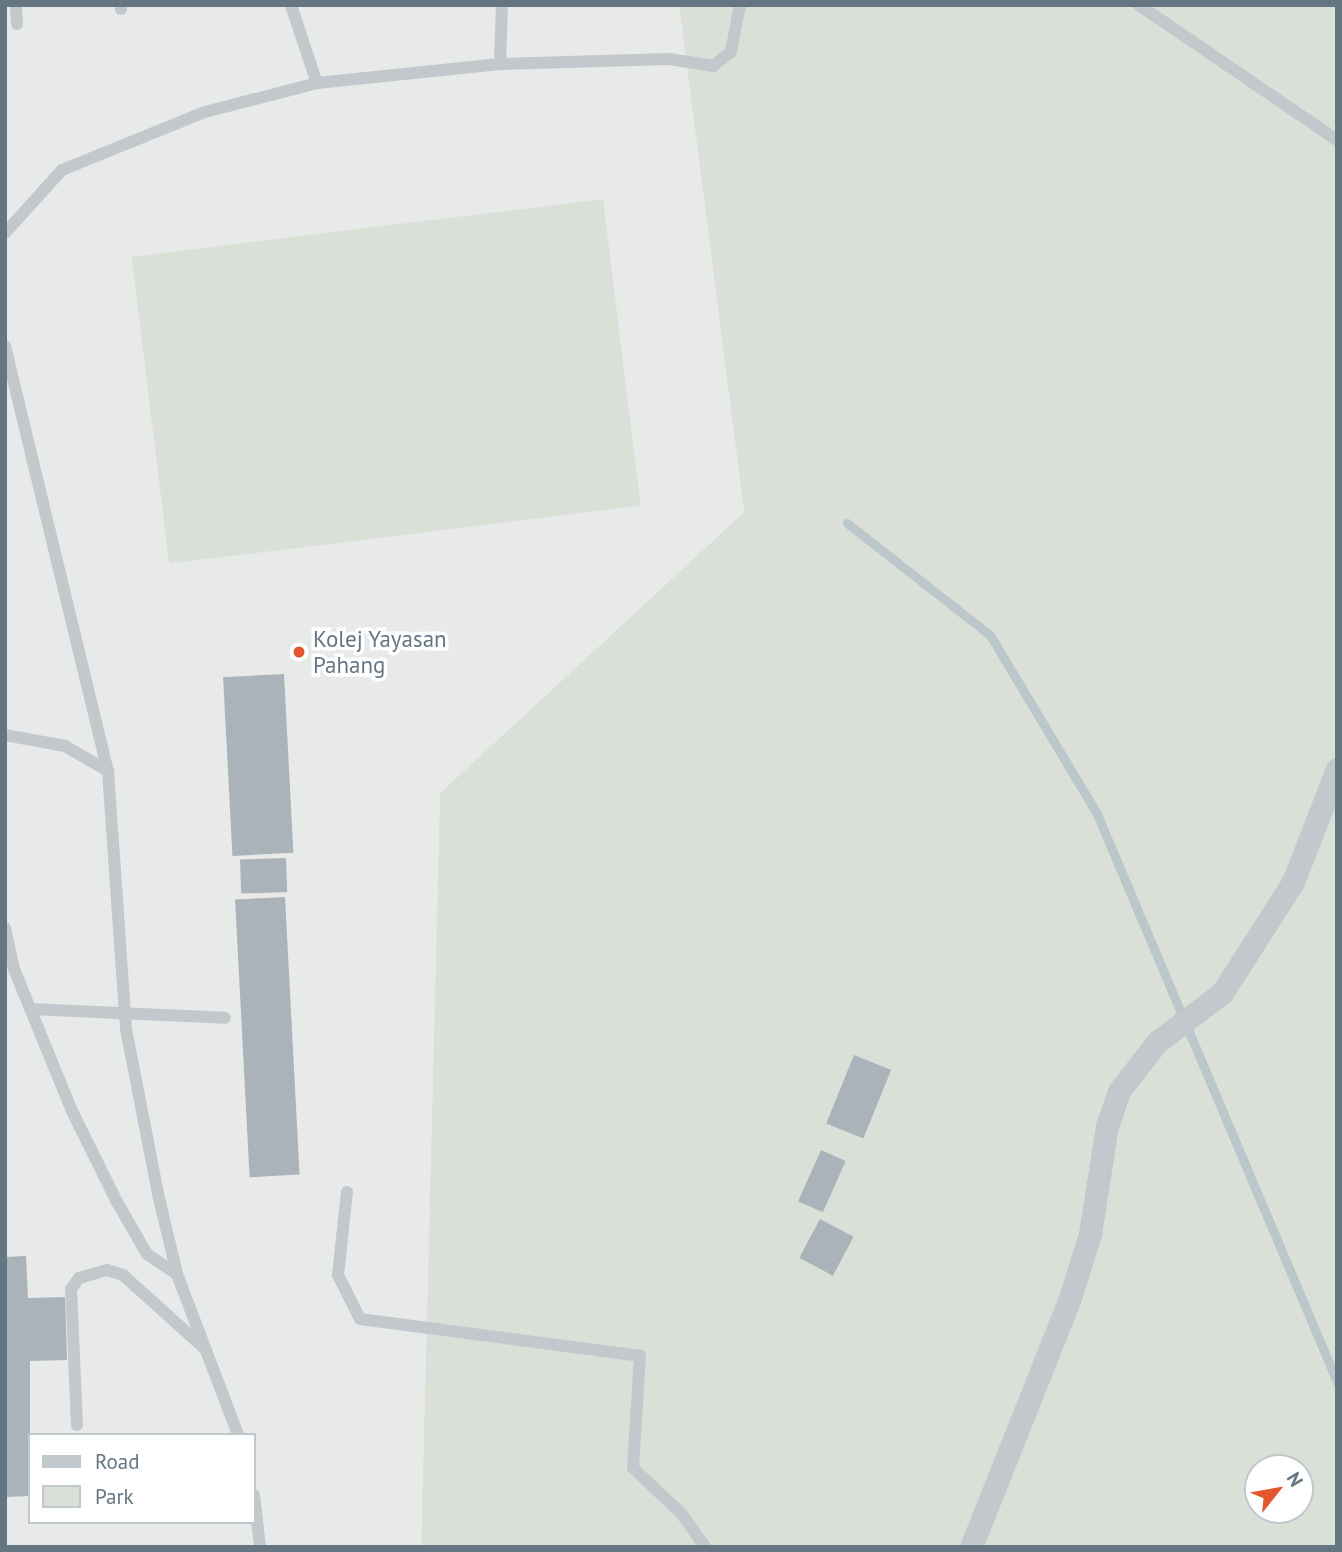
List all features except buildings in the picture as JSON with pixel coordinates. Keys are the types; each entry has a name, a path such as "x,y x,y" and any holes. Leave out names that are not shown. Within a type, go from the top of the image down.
{"street":[{"path":"971,1547 1069,1301 1090,1234 1107,1126 1119,1091 1157,1042 1222,993 1293,882 1337,769"}],"lane":[{"path":"16,5 17,24"},
{"path":"292,5 317,83"},
{"path":"500,64 502,5"},
{"path":"5,233 62,170 205,112 317,83 500,64 669,59 713,66 731,52 740,5"},
{"path":"1139,5 1337,140"},
{"path":"5,345 108,771 125,1013 177,1274 237,1433"},
{"path":"5,735 65,746 108,771"},
{"path":"5,928 30,1009 117,1202 147,1254 177,1274"},
{"path":"30,1009 225,1018"},
{"path":"347,1192 338,1275 360,1318 640,1356 633,1468 681,1513 705,1547"},
{"path":"77,1424 71,1289 79,1278 99,1270 123,1275 206,1349"},
{"path":"256,1512 260,1547"}],"shaded area":[{"name":"Kolej Yayasan Pahang","path":"5,5 679,5 744,512 440,793 421,1547 5,1547"}],"green space":[{"path":"679,5 1337,5 1337,1547 421,1547 440,793 744,512"},
{"path":"603,199 641,506 169,564 132,257"}],"waterway":[{"path":"847,523 990,635 1097,814 1337,1382"}],"place":[{"name":"Kolej Yayasan Pahang","path":"299,652"}]}
